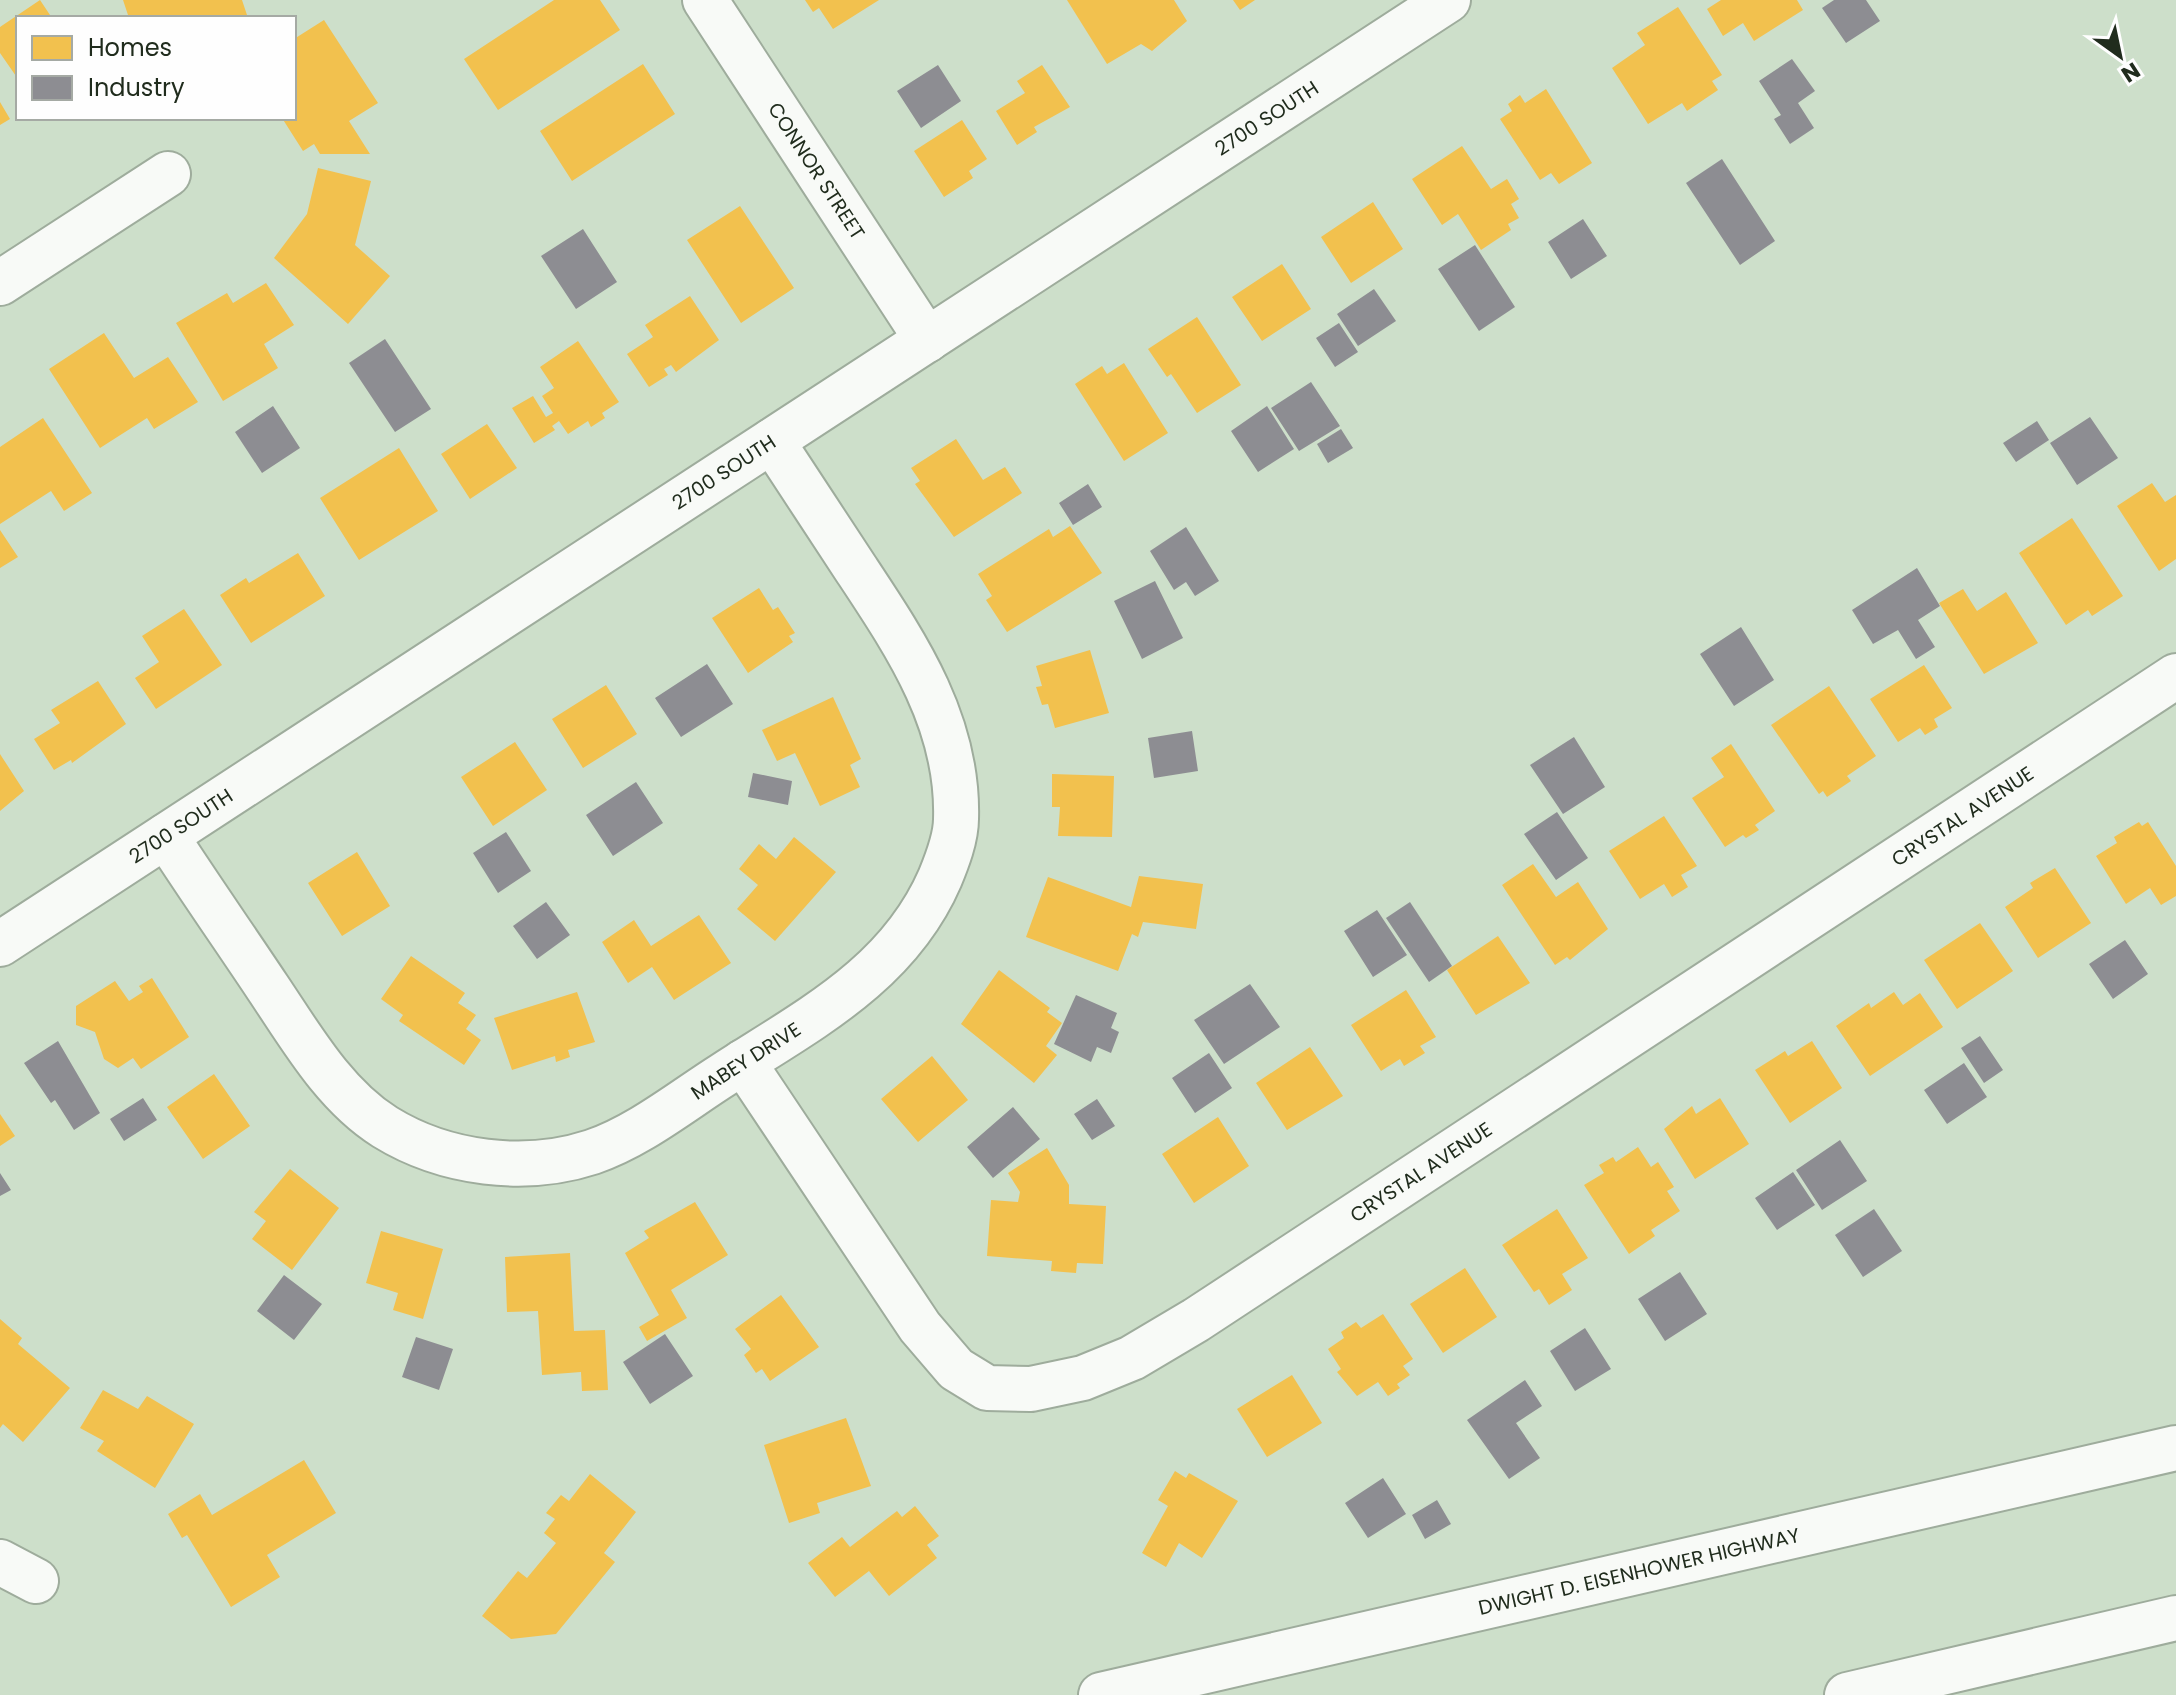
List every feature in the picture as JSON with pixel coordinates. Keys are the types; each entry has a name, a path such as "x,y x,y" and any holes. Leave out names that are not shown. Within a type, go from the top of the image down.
{"main road":[{"name":"CONNOR STREET","path":"705,0 927,340"},
{"name":"2700 SOUTH","path":"0,944 1448,0"},
{"path":"0,283 168,174"},
{"name":"MABEY DRIVE","path":"166,836 315,1058 351,1100 383,1126 419,1145 472,1160 529,1164 591,1152 643,1127 820,1013 904,942 928,906 956,825 955,779 941,721 913,656 772,441"},
{"name":"CRYSTAL AVENUE","path":"743,1062 920,1327 956,1369 987,1388 1031,1389 1083,1378 1132,1358 1196,1320 2176,676"},
{"name":"DWIGHT D. EISENHOWER HIGHWAY","path":"1101,1695 2176,1448"},
{"path":"1847,1695 2176,1618"}],"building: Homes":[{"path":"40,0 51,16 16,16"},
{"path":"123,0 242,0 247,16 128,16"},
{"path":"554,0 600,0 620,30 498,110 464,59"},
{"path":"805,0 879,0 833,29 819,8 813,12"},
{"path":"1067,0 1174,0 1187,21 1152,51 1141,44 1107,64"},
{"path":"1233,0 1255,0 1240,10"},
{"path":"1721,0 1797,0 1803,10 1754,41 1743,23 1723,36 1707,9"},
{"path":"1678,7 1722,75 1712,81 1718,90 1687,111 1682,103 1648,124 1612,68 1645,45 1637,33"},
{"path":"16,16 16,76 0,53 0,27"},
{"path":"324,20 378,103 349,121 370,154 320,154 314,144 303,151 283,120 296,120 296,38"},
{"path":"643,64 675,114 572,181 540,131"},
{"path":"1042,65 1070,107 1034,127 1037,132 1017,145 996,111 1025,93 1017,81"},
{"path":"1546,89 1592,163 1559,184 1551,173 1540,180 1500,119 1512,111 1508,104 1520,95 1525,103"},
{"path":"0,102 10,119 0,125"},
{"path":"962,120 987,159 969,171 973,178 944,197 914,151"},
{"path":"1462,146 1491,189 1507,179 1519,199 1511,204 1519,218 1508,224 1511,230 1481,250 1458,214 1442,225 1412,179"},
{"path":"318,168 371,181 355,245 390,276 348,324 274,258 307,214"},
{"path":"1373,202 1403,249 1351,283 1321,237"},
{"path":"740,206 794,288 741,323 687,240"},
{"path":"1282,264 1311,309 1262,341 1232,297"},
{"path":"266,283 294,325 264,344 278,368 223,401 176,323 227,293 233,303"},
{"path":"690,296 719,340 676,372 671,365 664,369 668,375 649,387 627,354 653,337 645,325"},
{"path":"1197,317 1241,385 1197,413 1171,374 1167,377 1148,349"},
{"path":"104,333 134,378 168,357 198,402 154,429 147,418 100,448 49,369"},
{"path":"578,341 619,402 602,413 605,418 591,427 588,421 568,434 559,421 552,426 555,430 534,443 512,408 533,396 546,417 553,413 542,396 554,388 540,367"},
{"path":"1124,363 1168,433 1124,461 1075,384 1102,366 1107,374"},
{"path":"43,418 92,493 64,511 51,491 0,524 0,447"},
{"path":"487,424 517,468 470,499 441,454"},
{"path":"956,439 983,480 1005,467 1022,493 954,537 915,484 920,481 911,468"},
{"path":"399,448 438,511 359,560 320,498"},
{"path":"2152,483 2165,502 2176,495 2176,559 2159,571 2117,506"},
{"path":"2072,518 2123,596 2092,616 2088,610 2066,625 2019,553"},
{"path":"1070,526 1102,573 1007,632 986,600 992,596 978,574 1049,529 1053,537"},
{"path":"0,530 18,557 0,568"},
{"path":"298,553 325,596 251,643 220,595 246,578 249,583"},
{"path":"759,588 773,610 778,607 795,633 789,636 793,642 748,673 712,618"},
{"path":"1963,589 1977,611 2006,592 2038,643 1984,674 1939,603"},
{"path":"184,609 222,665 156,709 135,678 159,662 142,636"},
{"path":"1090,650 1109,713 1055,728 1048,704 1042,705 1036,687 1042,686 1036,666"},
{"path":"1924,665 1952,708 1934,719 1938,727 1925,735 1920,728 1898,742 1870,699"},
{"path":"98,681 126,724 72,763 71,760 54,770 34,739 60,723 51,710"},
{"path":"606,685 637,734 583,768 552,719"},
{"path":"1829,686 1876,756 1847,776 1851,781 1827,797 1823,791 1819,794 1771,725"},
{"path":"833,697 861,759 850,765 860,787 820,806 795,753 777,761 762,730"},
{"path":"515,742 547,790 493,826 461,777"},
{"path":"1731,744 1775,811 1755,825 1759,830 1746,838 1743,835 1725,847 1692,798 1724,777 1711,758"},
{"path":"0,754 24,791 0,811"},
{"path":"1052,774 1114,776 1112,837 1058,836 1060,807 1052,807"},
{"path":"1664,816 1697,866 1681,875 1688,887 1672,897 1664,884 1640,899 1609,851"},
{"path":"2139,822 2142,826 2148,822 2176,866 2176,896 2161,905 2150,888 2126,904 2096,856 2117,843 2114,837"},
{"path":"794,837 836,872 775,941 737,909 758,885 739,869 759,844 776,859"},
{"path":"357,852 390,906 342,936 308,883"},
{"path":"1533,864 1556,897 1578,882 1608,929 1570,960 1567,957 1555,965 1502,885"},
{"path":"2055,868 2091,923 2038,958 2005,907 2033,888 2030,883"},
{"path":"1139,876 1203,884 1196,929 1143,922 1138,937 1132,934 1118,971 1026,937 1048,877 1131,907"},
{"path":"699,915 731,963 674,1000 652,967 628,983 602,942 634,920 651,946"},
{"path":"1980,923 2013,971 1957,1009 1924,960"},
{"path":"1498,936 1530,983 1476,1015 1447,970"},
{"path":"411,956 465,993 458,1003 476,1015 466,1029 481,1040 464,1065 399,1021 403,1015 381,999"},
{"path":"999,970 1050,1008 1047,1012 1062,1023 1046,1046 1057,1055 1034,1083 961,1024"},
{"path":"152,978 189,1037 141,1069 133,1058 118,1068 104,1059 95,1032 76,1025 76,1006 115,981 129,1001 143,992 139,986"},
{"path":"1406,990 1436,1037 1420,1046 1425,1053 1404,1066 1400,1059 1381,1071 1351,1025"},
{"path":"577,992 595,1042 568,1050 570,1057 556,1062 555,1056 512,1070 494,1018"},
{"path":"1894,992 1903,1005 1920,993 1943,1027 1870,1076 1836,1026 1869,1003 1871,1008"},
{"path":"1812,1041 1842,1088 1790,1123 1755,1070 1785,1051 1788,1056"},
{"path":"1310,1047 1343,1096 1287,1130 1256,1083"},
{"path":"932,1056 968,1100 918,1142 881,1099"},
{"path":"214,1074 250,1126 203,1159 167,1107"},
{"path":"1720,1098 1749,1144 1695,1179 1664,1129 1692,1106 1696,1114"},
{"path":"0,1114 15,1136 0,1146"},
{"path":"1218,1117 1249,1166 1194,1203 1162,1154"},
{"path":"1638,1147 1651,1167 1658,1162 1674,1187 1667,1191 1680,1211 1651,1230 1655,1236 1629,1254 1584,1185 1604,1173 1599,1165 1613,1157 1616,1162"},
{"path":"1047,1148 1069,1185 1069,1204 1106,1206 1103,1264 1077,1263 1076,1273 1051,1271 1052,1261 987,1256 991,1200 1018,1202 1020,1192 1008,1173"},
{"path":"290,1169 339,1208 292,1270 252,1239 266,1221 254,1212"},
{"path":"695,1202 728,1255 671,1290 687,1318 647,1341 639,1327 659,1315 625,1253 649,1238 644,1231"},
{"path":"1557,1209 1588,1258 1562,1274 1572,1290 1549,1305 1539,1289 1534,1292 1502,1245"},
{"path":"381,1231 443,1249 423,1319 393,1310 398,1293 366,1283"},
{"path":"570,1253 574,1331 605,1330 608,1390 582,1391 581,1372 542,1375 538,1311 507,1312 505,1257"},
{"path":"1465,1268 1497,1317 1443,1353 1410,1304"},
{"path":"781,1295 819,1347 770,1381 762,1369 756,1373 744,1355 751,1349 735,1329"},
{"path":"1383,1314 1413,1359 1403,1366 1410,1375 1397,1384 1400,1388 1388,1396 1378,1382 1357,1396 1337,1372 1341,1369 1328,1349 1344,1338 1341,1332 1356,1322 1361,1328"},
{"path":"0,1319 22,1338 18,1344 70,1388 23,1442 3,1424 0,1428"},
{"path":"1292,1375 1322,1423 1267,1457 1237,1409"},
{"path":"103,1390 138,1409 147,1396 194,1424 155,1488 97,1451 104,1441 80,1428"},
{"path":"846,1418 871,1486 817,1503 820,1513 789,1523 764,1445"},
{"path":"304,1460 336,1513 267,1555 280,1577 231,1607 187,1535 182,1538 168,1514 200,1494 212,1515"},
{"path":"1175,1471 1186,1478 1189,1473 1238,1501 1202,1558 1179,1543 1166,1567 1142,1553 1168,1506 1158,1500"},
{"path":"590,1474 636,1512 604,1553 615,1562 556,1634 511,1639 482,1616 518,1571 527,1578 556,1543 544,1533 555,1519 546,1513 561,1495 569,1501"},
{"path":"915,1506 939,1536 927,1545 937,1558 889,1596 869,1571 835,1597 808,1563 842,1537 850,1547 897,1511 902,1517"}],"building: Industry":[{"path":"1834,0 1866,0 1880,21 1846,43 1822,8"},
{"path":"1792,59 1815,91 1798,103 1814,128 1790,144 1774,119 1781,115 1759,81"},
{"path":"938,65 961,101 921,128 897,91"},
{"path":"1722,159 1775,241 1740,265 1686,183"},
{"path":"1583,219 1607,256 1571,279 1548,242"},
{"path":"583,229 617,282 576,309 541,256"},
{"path":"1475,245 1515,307 1479,331 1438,269"},
{"path":"1374,289 1396,321 1358,346 1337,314"},
{"path":"1339,323 1358,352 1335,367 1316,338"},
{"path":"385,339 431,409 395,432 349,363"},
{"path":"1311,382 1340,426 1299,451 1271,408"},
{"path":"273,406 300,448 262,473 235,432"},
{"path":"1267,406 1294,449 1258,472 1231,431"},
{"path":"2090,417 2118,458 2077,485 2050,443"},
{"path":"2037,421 2049,440 2016,462 2003,443"},
{"path":"1341,429 1353,448 1328,463 1317,444"},
{"path":"1088,484 1102,507 1073,525 1059,503"},
{"path":"1186,527 1219,581 1195,596 1186,582 1174,590 1150,551"},
{"path":"1917,568 1940,606 1918,620 1935,647 1916,659 1898,630 1873,644 1852,610"},
{"path":"1155,581 1183,638 1142,659 1114,601"},
{"path":"1741,627 1774,680 1734,706 1700,654"},
{"path":"707,664 733,704 681,737 655,698"},
{"path":"1192,731 1198,771 1154,778 1148,738"},
{"path":"1574,737 1605,787 1563,814 1530,765"},
{"path":"753,773 792,781 788,805 748,797"},
{"path":"636,782 663,823 613,856 586,815"},
{"path":"1557,812 1588,858 1556,880 1524,834"},
{"path":"506,832 531,871 498,893 473,853"},
{"path":"546,902 570,935 537,959 513,926"},
{"path":"1410,902 1452,966 1429,982 1386,918"},
{"path":"1377,910 1407,955 1373,977 1344,931"},
{"path":"2125,940 2148,974 2113,999 2089,964"},
{"path":"1250,984 1280,1027 1224,1064 1194,1020"},
{"path":"1076,995 1117,1013 1111,1028 1119,1032 1111,1053 1097,1047 1091,1062 1054,1044"},
{"path":"1980,1036 2003,1070 1984,1083 1961,1048"},
{"path":"58,1041 100,1113 74,1130 55,1100 51,1103 24,1063"},
{"path":"1209,1053 1232,1088 1195,1113 1172,1078"},
{"path":"1964,1063 1987,1097 1947,1124 1924,1090"},
{"path":"143,1098 157,1120 124,1141 110,1119"},
{"path":"1097,1099 1115,1126 1092,1140 1074,1114"},
{"path":"1013,1107 1040,1139 993,1178 967,1147"},
{"path":"1840,1140 1867,1181 1822,1210 1796,1170"},
{"path":"1793,1172 1815,1205 1777,1230 1755,1198"},
{"path":"0,1173 11,1190 0,1196"},
{"path":"1874,1209 1902,1251 1863,1277 1835,1235"},
{"path":"1680,1272 1707,1314 1665,1341 1638,1299"},
{"path":"284,1275 322,1304 294,1340 257,1311"},
{"path":"1585,1328 1611,1369 1575,1391 1550,1351"},
{"path":"665,1334 693,1376 650,1404 623,1362"},
{"path":"416,1337 453,1349 439,1390 402,1377"},
{"path":"1525,1380 1542,1406 1516,1423 1540,1458 1509,1479 1467,1420"},
{"path":"1383,1478 1406,1514 1368,1538 1345,1503"},
{"path":"1437,1500 1451,1524 1425,1539 1412,1515"}]}
